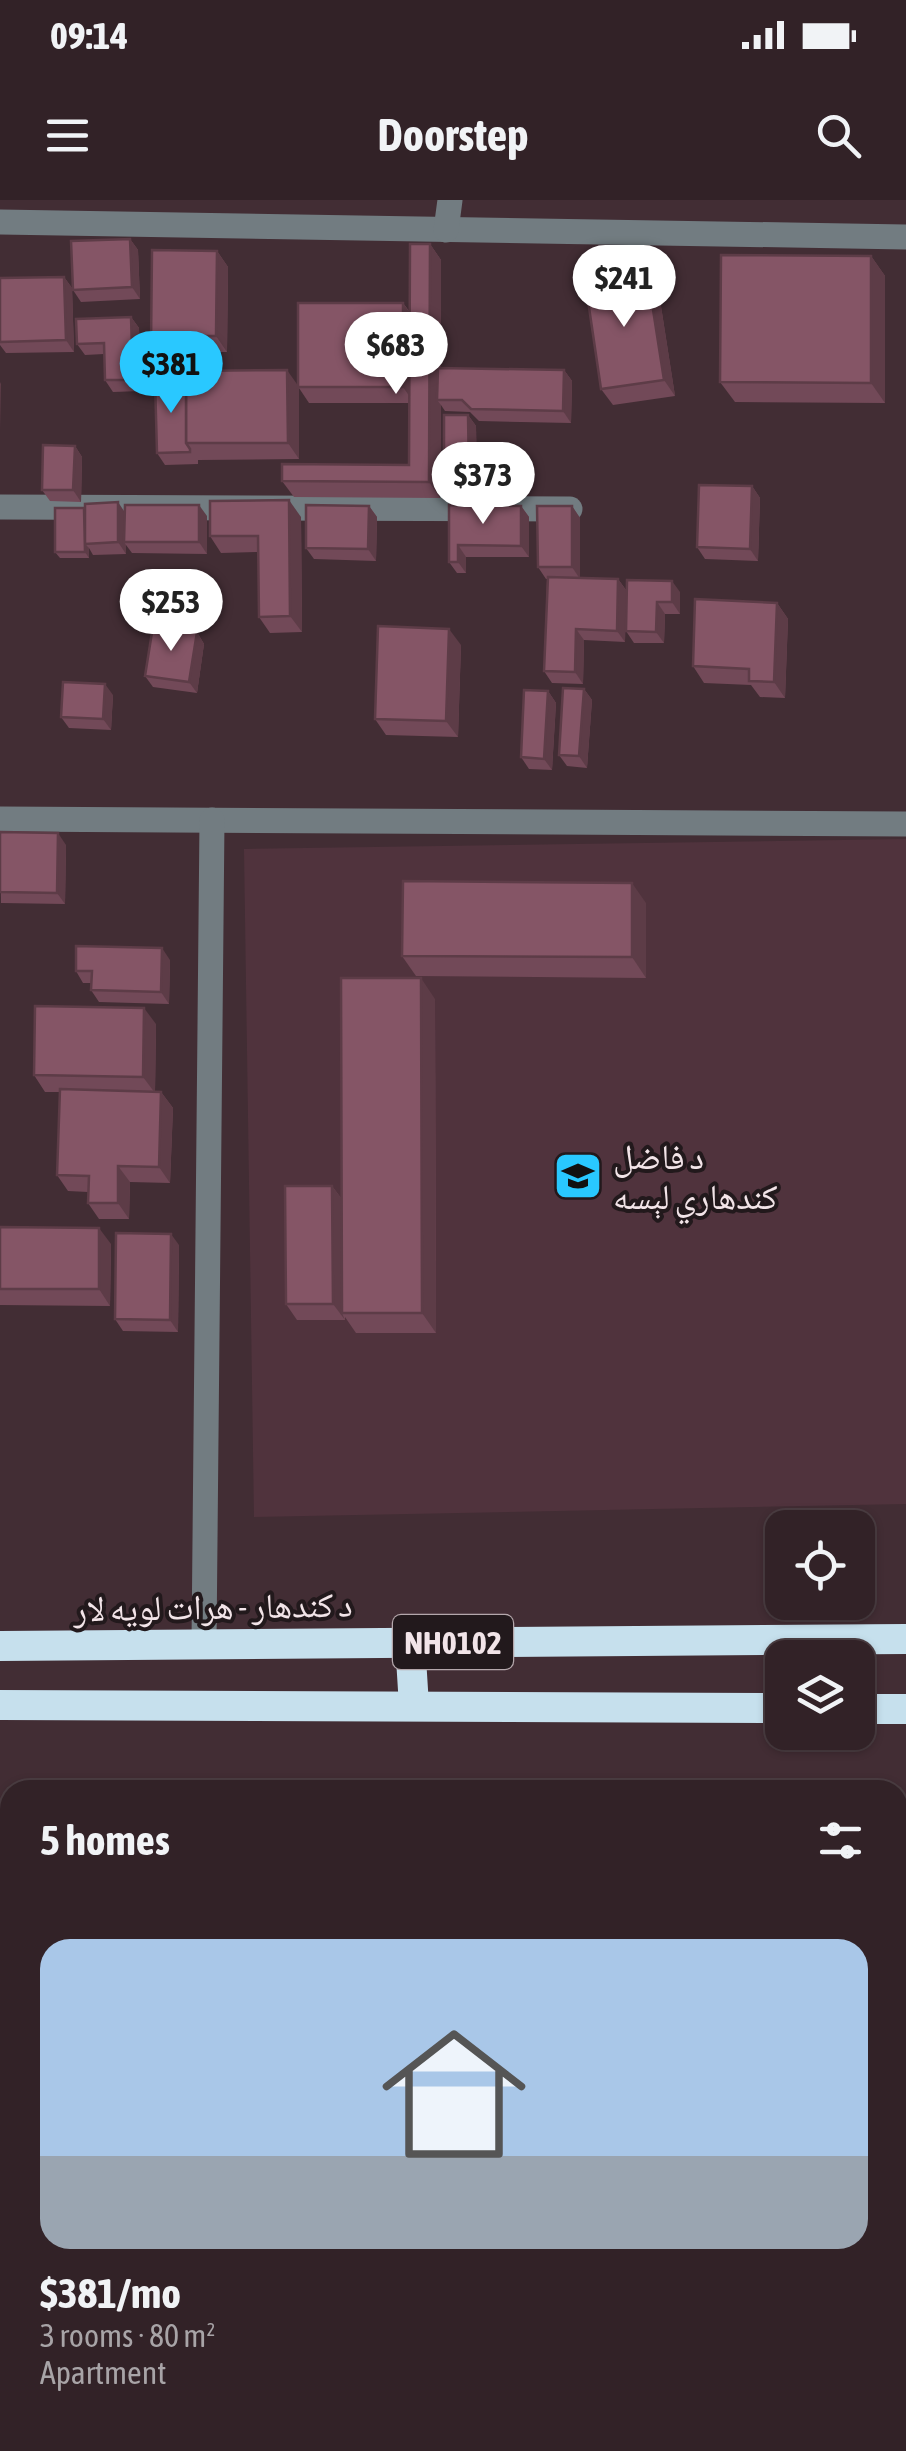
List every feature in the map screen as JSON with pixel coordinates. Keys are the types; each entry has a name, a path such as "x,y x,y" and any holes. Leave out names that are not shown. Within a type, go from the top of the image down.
{"highway":[{"name":"د کندهار - هرات لويه لار","path":"0,1646 906,1639"},
{"path":"410,1642 414,1706"},
{"name":"NH0102","path":"0,1706 765,1708"},
{"path":"875,1709 906,1709"}],"street":[{"path":"446,230 450,200"},
{"path":"0,222 176,212 446,230 906,237"},
{"path":"0,507 570,509"},
{"path":"0,819 906,824"},
{"path":"204,1643 212,820"}],"shaded area":[{"name":"د فاضل کندهاري لېسه","path":"906,839 906,1504 254,1517 244,849"}],"building":[{"path":"130,239 132,287 73,290 71,241"},
{"path":"410,244 430,244 429,482 282,481 282,464 409,465"},
{"path":"152,250 217,251 216,336 194,336 194,345 151,344"},
{"path":"721,255 871,256 871,383 720,382"},
{"path":"647,271 664,380 601,389 585,280"},
{"path":"64,277 66,340 0,342 0,278"},
{"path":"298,303 403,303 403,387 298,387"},
{"path":"131,317 133,380 105,380 104,343 77,344 76,319"},
{"path":"438,368 564,370 563,411 471,409 462,400 437,400"},
{"path":"287,370 288,443 186,443 186,371"},
{"path":"186,379 186,443 190,452 157,453 155,380"},
{"path":"444,415 468,415 469,473 444,473"},
{"path":"43,445 75,446 73,490 42,490"},
{"path":"699,485 752,486 750,549 697,547"},
{"path":"289,500 290,616 259,617 258,536 210,536 210,501"},
{"path":"118,502 118,542 85,544 85,504"},
{"path":"125,505 199,505 199,542 124,542"},
{"path":"306,505 369,506 368,549 306,548"},
{"path":"449,505 521,506 521,546 458,545 458,562 449,562"},
{"path":"537,506 572,506 572,567 538,567"},
{"path":"55,508 84,508 85,552 55,552"},
{"path":"548,577 618,579 617,631 576,629 575,672 544,671"},
{"path":"627,580 672,581 672,602 657,602 656,632 626,631"},
{"path":"695,599 777,603 774,682 749,681 749,669 693,666"},
{"path":"153,626 197,632 189,682 145,676"},
{"path":"378,626 449,629 446,721 375,719"},
{"path":"63,682 105,684 103,719 61,717"},
{"path":"563,688 584,689 579,756 559,755"},
{"path":"524,690 548,691 544,759 521,757"},
{"path":"0,832 58,833 57,893 0,892"},
{"path":"403,881 632,883 632,957 402,956"},
{"path":"76,946 162,948 161,992 91,990 92,971 76,971"},
{"path":"341,978 421,978 422,1313 342,1313"},
{"path":"35,1006 144,1008 143,1077 34,1075"},
{"path":"60,1089 161,1092 159,1167 118,1166 118,1203 88,1203 89,1176 57,1175"},
{"path":"285,1186 332,1186 333,1304 286,1304"},
{"path":"0,1227 99,1228 99,1289 0,1289"},
{"path":"116,1233 171,1234 170,1320 115,1319"}],"place":[{"name":"د فاضل کندهاري لېسه","path":"578,1176"}]}
